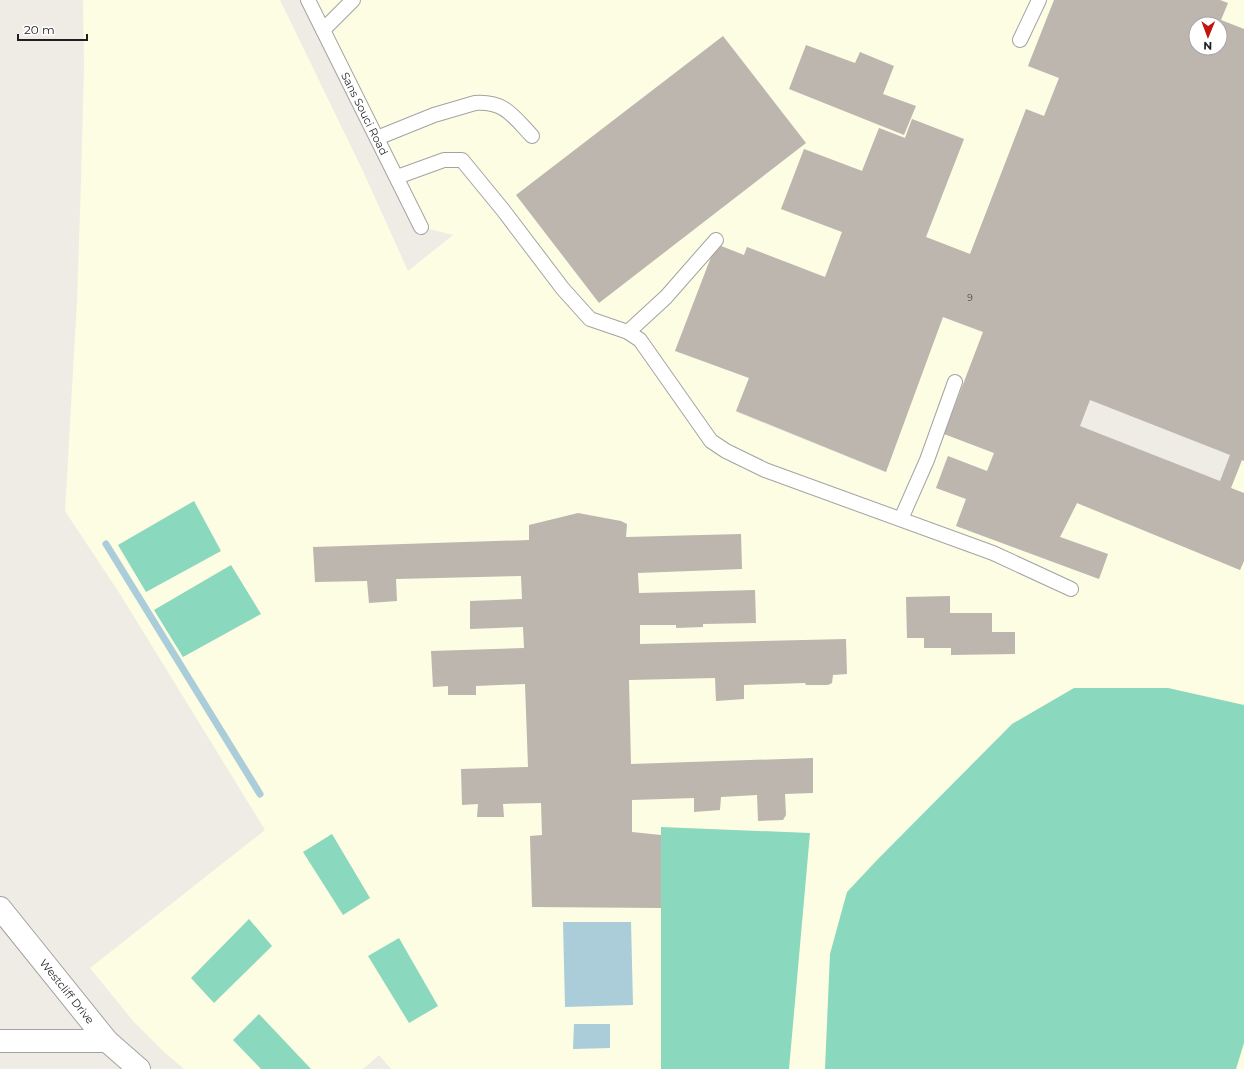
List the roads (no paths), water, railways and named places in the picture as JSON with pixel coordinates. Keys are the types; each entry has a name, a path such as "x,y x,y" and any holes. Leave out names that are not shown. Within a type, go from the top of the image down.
{"street":[{"name":"Westcliff Drive","path":"0,908 107,1041 139,1069"},
{"path":"0,1041 107,1041"}],"lane":[{"name":"Sans Souci Road","path":"308,0 421,227"},
{"path":"323,30 353,0"},
{"path":"1020,40 1039,0"},
{"path":"377,138 434,115 475,102 502,107 509,111 532,136"},
{"path":"397,177 444,160 462,160 503,210 563,290 590,319 628,332 640,340 711,441 726,451 765,470 993,553 1071,589"},
{"path":"628,332 666,297 716,240"},
{"path":"901,519 927,460 955,382"}],"water":[{"path":"563,922 631,922 633,1005 565,1007"},
{"path":"574,1024 610,1024 610,1048 573,1049"}],"waterway":[{"path":"106,544 260,794"}]}
